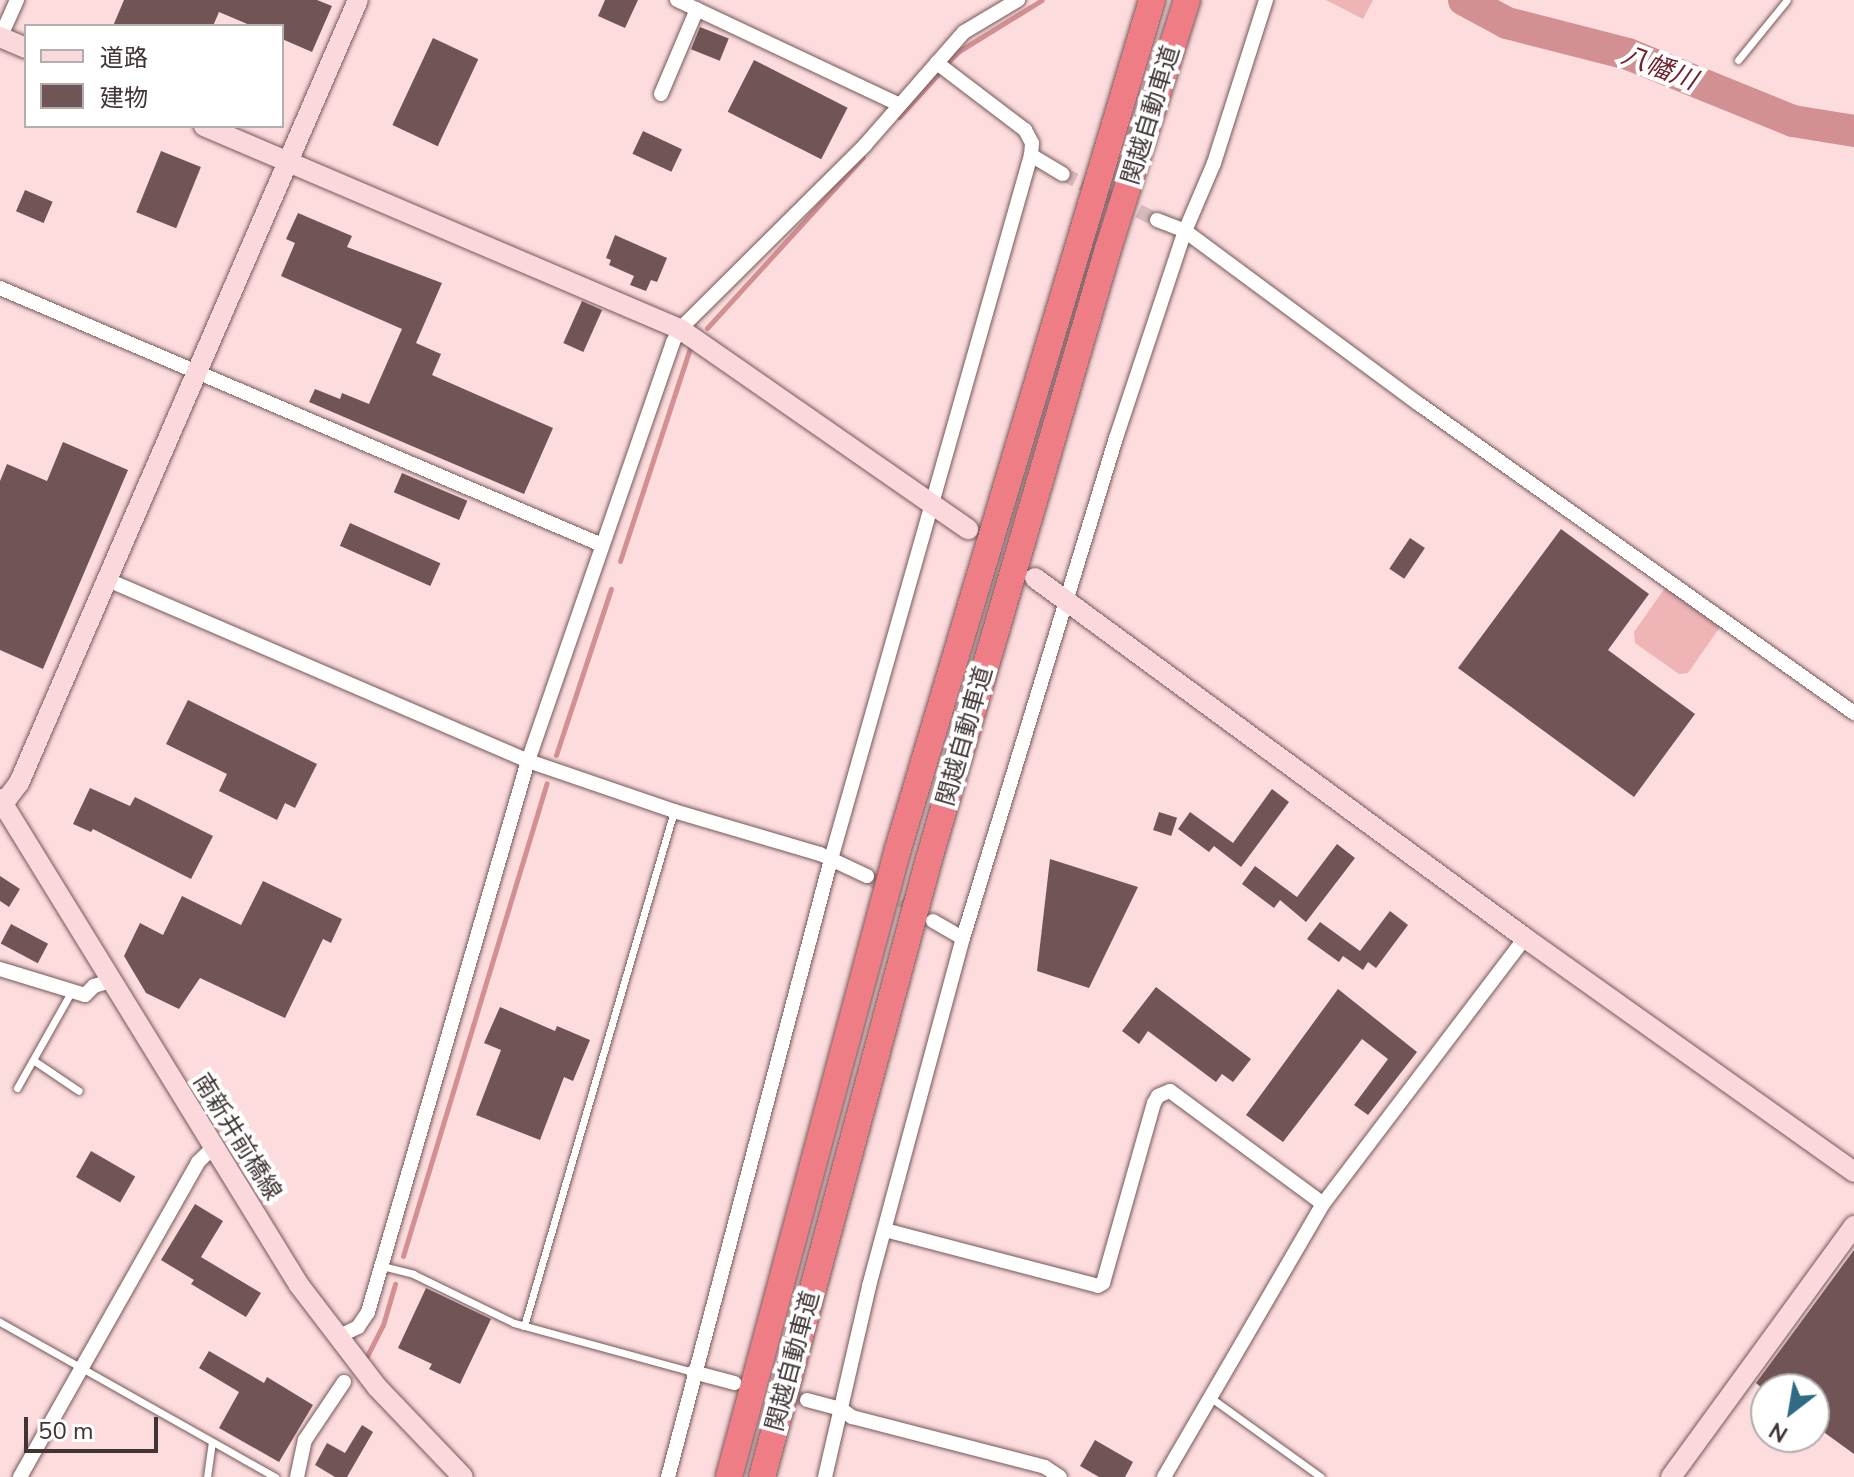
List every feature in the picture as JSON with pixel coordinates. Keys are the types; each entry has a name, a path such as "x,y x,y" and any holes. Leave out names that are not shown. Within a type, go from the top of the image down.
{"highway":[{"name":"関越自動車道","path":"729,1477 898,849 1152,0"},
{"name":"関越自動車道","path":"762,1477 929,859 1100,278 1187,0"}],"street":[{"path":"17,0 0,38 24,47"},
{"path":"2,802 19,783 358,0"},
{"path":"677,0 900,105"},
{"path":"337,1337 358,1327 368,1312 528,761 680,329 865,145 964,32 1018,0"},
{"path":"825,1477 885,1230 963,938 1066,601 1185,231 1214,163 1266,0"},
{"path":"661,94 697,9"},
{"path":"668,1477 693,1372 831,859 935,504 1031,155 1032,143 1025,130 937,63"},
{"path":"209,128 680,329 968,529"},
{"path":"1031,155 1063,174"},
{"path":"1157,220 1185,231 1444,421 1854,713"},
{"path":"0,288 602,545"},
{"path":"1035,578 1525,938 1854,1172"},
{"path":"108,580 528,761 674,811 831,859 867,876"},
{"name":"南新井前橋線","path":"2,802 299,1285 396,1409 463,1477"},
{"path":"933,921 963,938"},
{"path":"1164,1477 1323,1204 1525,938"},
{"path":"0,969 85,995 94,986 110,981"},
{"path":"885,1230 1098,1286 1103,1283 1154,1103 1158,1096 1170,1091 1323,1204"},
{"path":"20,1477 198,1162 213,1148"},
{"path":"1671,1477 1854,1226"},
{"path":"693,1372 735,1383"},
{"path":"297,1477 305,1440 344,1382"},
{"path":"807,1400 841,1409 852,1417 1045,1467 1060,1477"}],"lane":[{"path":"1738,60 1742,50 1787,0"},
{"path":"524,1326 674,811"},
{"path":"17,1088 71,992"},
{"path":"33,1060 79,1091"},
{"path":"382,1266 413,1274 524,1326 693,1372"},
{"path":"0,1322 275,1477"},
{"path":"1211,1398 1321,1477"},
{"path":"207,1477 212,1442"}],"shaded area":[{"path":"1326,0 1373,0 1363,19"},
{"path":"1665,588 1720,627 1688,673 1679,674 1635,643 1634,632"}],"building":[{"path":"124,0 317,0 332,6 312,52 284,40 284,24 247,24 219,12 214,24 114,24"},
{"path":"605,0 638,0 625,28 598,16"},
{"path":"700,27 729,39 720,61 691,49"},
{"path":"433,38 478,59 438,146 392,125"},
{"path":"754,60 848,108 821,159 728,112"},
{"path":"643,131 682,149 671,172 632,154"},
{"path":"161,151 201,167 176,228 136,212"},
{"path":"25,190 53,202 44,223 16,211"},
{"path":"298,213 352,236 347,247 442,283 416,343 441,354 432,375 553,428 524,494 309,402 315,389 340,399 342,393 369,404 402,329 281,276 295,243 286,239"},
{"path":"615,235 667,258 657,282 651,280 646,291 630,285 634,276 609,265 611,260 606,258"},
{"path":"582,301 602,310 583,352 563,343"},
{"path":"63,442 128,470 43,669 0,650 0,481 7,464 47,481"},
{"path":"402,473 467,501 459,520 394,492"},
{"path":"350,523 440,563 430,586 340,546"},
{"path":"1561,529 1649,594 1608,650 1695,714 1634,797 1458,668"},
{"path":"1410,538 1425,548 1404,579 1389,569"},
{"path":"188,700 317,764 295,808 285,803 277,820 219,791 227,774 166,744"},
{"path":"90,788 130,806 135,797 213,836 191,879 93,829 91,832 73,824"},
{"path":"1272,789 1289,802 1241,867 1214,846 1209,852 1178,829 1190,812 1233,843"},
{"path":"1159,812 1177,818 1171,836 1153,830"},
{"path":"1337,844 1355,858 1306,922 1280,900 1274,908 1242,884 1255,866 1297,897"},
{"path":"1050,859 1138,887 1089,988 1037,971"},
{"path":"0,876 20,889 9,907 0,901"},
{"path":"263,881 342,919 331,943 323,939 285,1018 200,978 179,1009 146,993 124,956 140,923 163,935 182,896 241,925"},
{"path":"1390,911 1408,925 1376,968 1368,962 1363,970 1343,956 1339,962 1307,939 1320,922 1360,951"},
{"path":"11,924 48,944 38,963 1,943"},
{"path":"1156,987 1251,1059 1233,1082 1222,1074 1216,1082 1148,1031 1139,1044 1122,1031"},
{"path":"1338,989 1417,1052 1368,1115 1354,1105 1388,1059 1362,1039 1283,1142 1246,1115"},
{"path":"500,1007 555,1031 557,1026 590,1040 573,1081 564,1077 540,1140 476,1115 501,1050 484,1043"},
{"path":"91,1151 135,1176 120,1202 76,1177"},
{"path":"195,1204 223,1221 201,1257 261,1293 246,1317 191,1284 194,1280 161,1260"},
{"path":"1854,1250 1854,1454 1830,1437 1830,1373 1763,1373"},
{"path":"426,1288 491,1319 460,1384 429,1369 432,1364 398,1348"},
{"path":"209,1351 264,1383 267,1377 313,1405 279,1462 219,1428 239,1392 199,1368"},
{"path":"362,1425 373,1432 347,1477 335,1477 315,1465 327,1443 345,1453"},
{"path":"1095,1440 1133,1462 1125,1477 1099,1477 1080,1466"}],"waterway":[{"path":"949,61 959,51 1042,0"},
{"name":"八幡川","path":"1464,0 1507,23 1628,54 1793,121 1854,131"},
{"path":"899,117 938,74"},
{"path":"707,328 863,157"},
{"path":"620,561 691,345"},
{"path":"556,755 611,589"},
{"path":"403,1256 547,783"},
{"path":"366,1358 383,1325 395,1284"}],"tunnel":[{"path":"1063,174 1157,220"},
{"path":"867,876 919,912"},
{"path":"747,1386 807,1400"}]}
